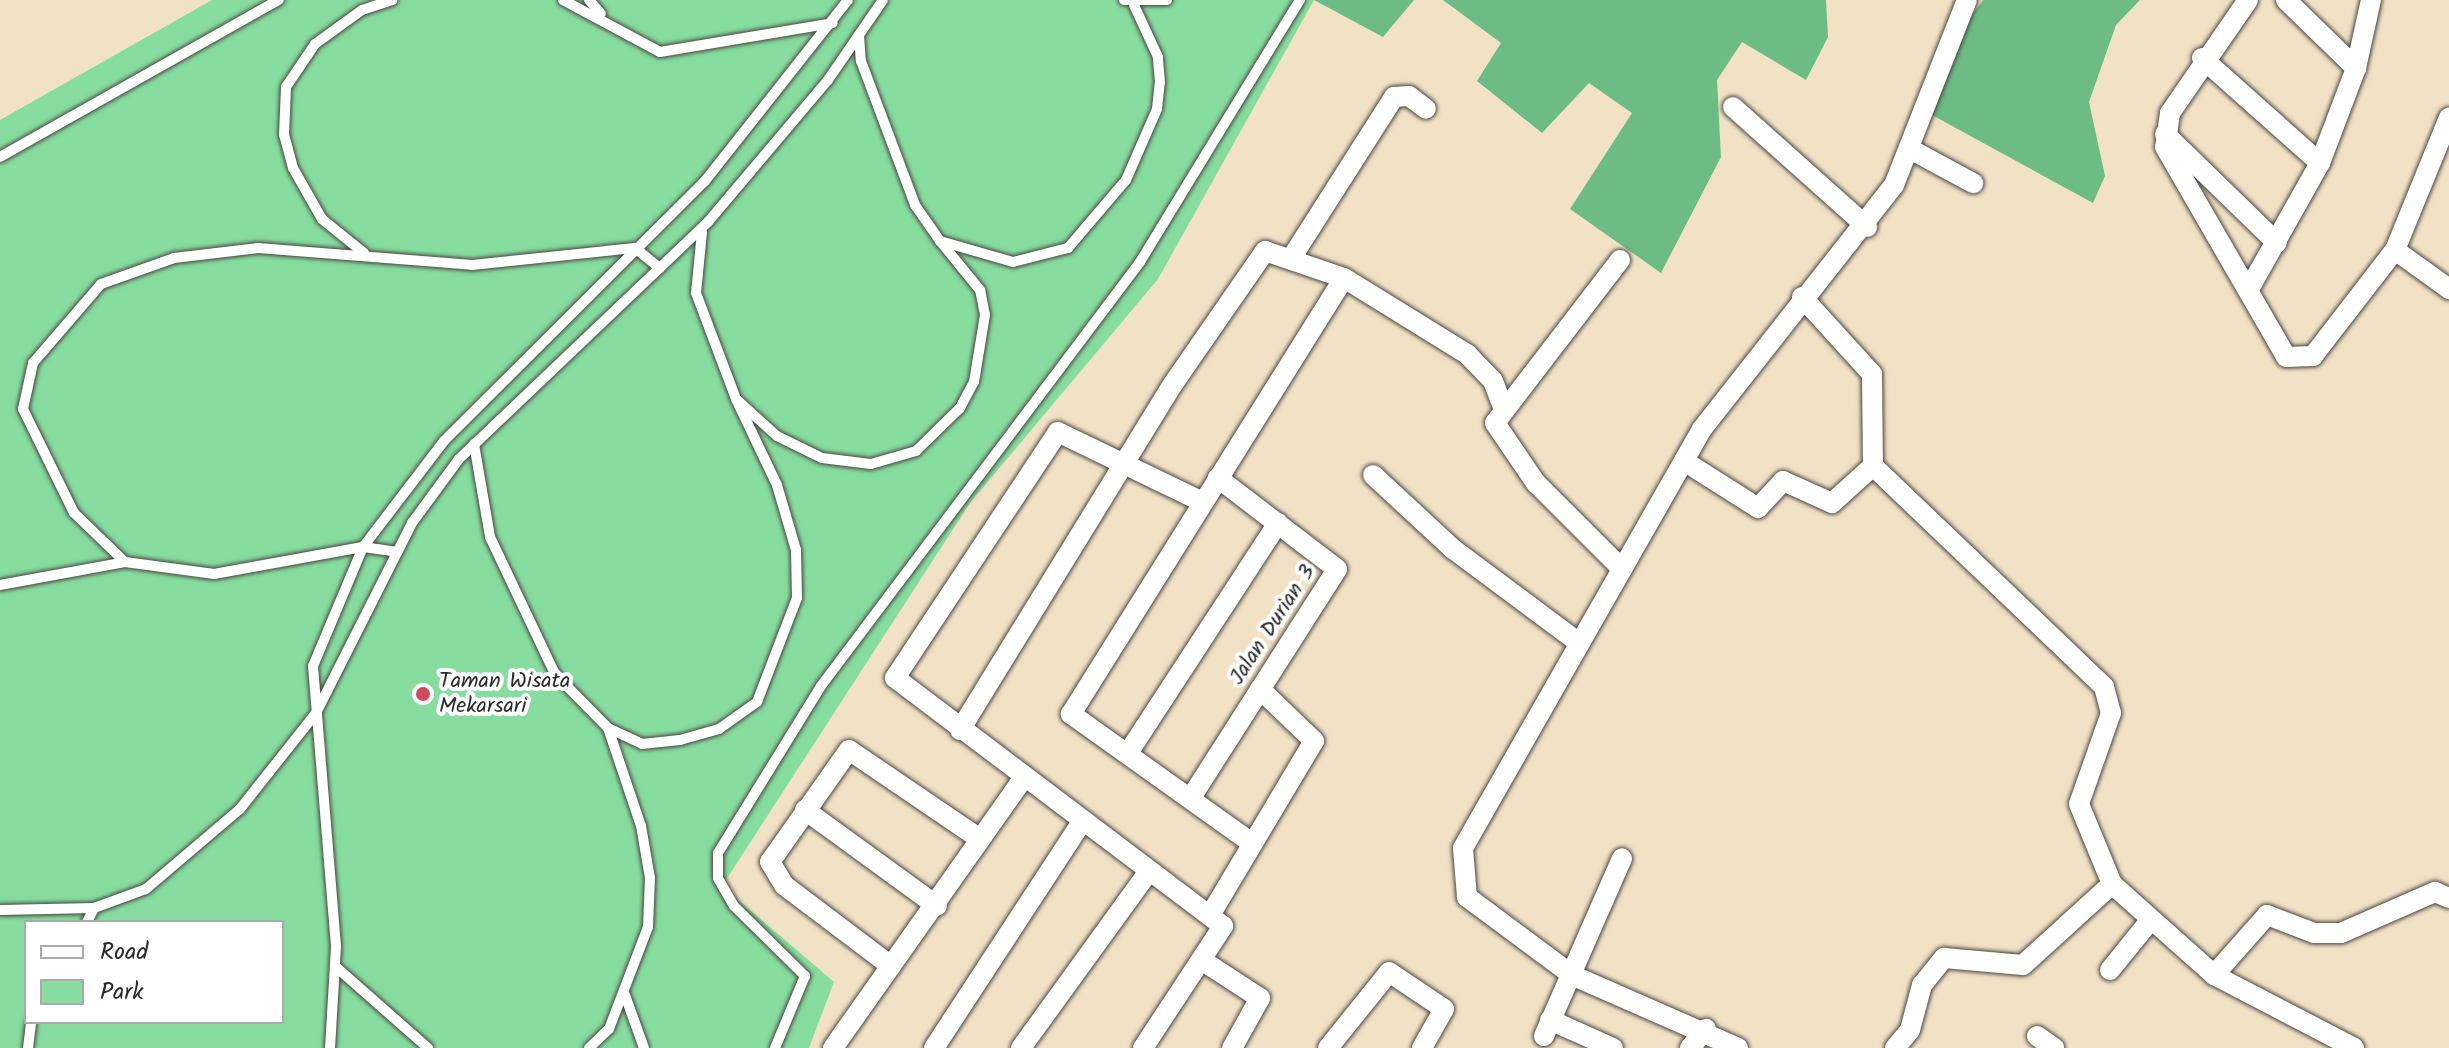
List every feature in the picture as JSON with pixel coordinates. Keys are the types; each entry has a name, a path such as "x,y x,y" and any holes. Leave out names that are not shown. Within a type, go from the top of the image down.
{"street":[{"path":"1738,1048 1706,1029 1572,975 1467,897 1460,873 1463,848 1684,461 1802,297 1867,227 1910,149 1967,0"},
{"path":"2248,0 2202,58 2163,133 2169,155 2286,357 2305,362 2395,250 2449,118"},
{"path":"2286,0 2356,68"},
{"path":"2249,289 2320,163 2356,68 2371,0"},
{"path":"2202,58 2320,163"},
{"path":"1292,257 1394,97 1409,96 1426,109"},
{"path":"1733,107 1867,227"},
{"path":"2163,133 2277,243"},
{"path":"1910,149 1973,183"},
{"path":"960,730 1263,253 1271,248 1344,278 1467,354 1493,381 1503,407"},
{"path":"2395,250 2449,289"},
{"path":"1620,260 1503,407 1495,429 1507,446 1622,569"},
{"path":"1249,841 1130,750 1073,719 1072,709 1344,278"},
{"path":"1802,297 1872,374 1873,466 2104,687 2111,713 2079,804 2112,884 2148,923 2214,975 2354,1048"},
{"path":"1143,1048 1203,961 1223,926 1212,912 1149,871 899,684 896,670 1058,432 1203,502"},
{"path":"1684,461 1758,508 1783,481 1832,503 1873,466"},
{"path":"1373,475 1453,549 1579,643"},
{"name":"Jalan Durian 3","path":"1192,796 1337,569 1218,478"},
{"path":"1130,750 1278,523"},
{"path":"1212,912 1249,841 1314,741 1260,689"},
{"path":"891,966 784,885 771,867 805,810 849,750 977,837"},
{"path":"833,1048 937,906 977,837 1023,779"},
{"path":"805,810 937,906"},
{"path":"944,1045 1082,822"},
{"path":"1613,1048 1547,1028 1622,858"},
{"path":"1021,1048 1149,871"},
{"path":"1895,1048 1910,1030 1922,985 1944,958 2023,965 2112,884"},
{"path":"2214,975 2267,915 2314,933 2341,933 2435,892 2449,898"},
{"path":"2110,970 2148,923"},
{"path":"1203,961 1260,998 1232,1048"},
{"path":"1328,1048 1389,972 1444,1009 1422,1048"},
{"path":"1690,1048 1706,1029"}],"lane":[{"path":"0,157 279,0"},
{"path":"365,254 322,219 293,168 284,135 286,87 315,44 362,10 392,0"},
{"path":"563,0 605,18 660,52 688,53 833,23"},
{"path":"589,0 605,18"},
{"path":"330,1048 336,967 313,666 363,547 444,441 705,181 833,23 848,0"},
{"path":"0,910 94,908 146,889 196,850 240,809 316,713 398,552 474,444 708,222 859,35 883,0"},
{"path":"940,241 1013,262 1049,258 1090,227 1126,180 1157,109 1158,57 1129,2 1167,0"},
{"path":"775,1048 805,976 734,906 718,878 718,853 821,686 1140,262 1300,0"},
{"path":"736,399 777,436 822,458 871,464 916,451 960,408 983,344 980,290 940,241 909,190 861,61 859,35"},
{"path":"474,444 490,537 510,591 555,674 608,728 642,744 719,729 757,702 777,660 797,598 796,550 777,485 736,399 696,293 697,242 708,222"},
{"path":"125,562 74,513 23,409 33,363 65,319 101,284 174,258 258,248 365,254 472,265 635,248 660,268"},
{"path":"0,585 125,562 214,574 363,547 398,552"},
{"path":"589,1048 609,1029 625,995 648,927 650,878 628,776 608,728"},
{"path":"88,920 94,908"},
{"path":"336,967 404,1034 428,1048"},
{"path":"625,995 644,1048"},
{"path":"28,1048 31,1024"}],"green space":[{"name":"Taman Wisata Mekarsari","path":"212,0 1314,0 1158,279 970,503 722,886 834,982 809,1048 0,1048 0,120"},
{"path":"1314,0 1414,0 1383,37"},
{"path":"1443,0 1826,0 1828,37 1806,80 1742,42 1717,80 1721,157 1661,273 1570,209 1632,113 1589,83 1542,133 1477,81 1501,43"},
{"path":"1983,0 2140,0 2116,25 2089,102 2105,176 2093,203 1921,109 1925,78"}],"place":[{"name":"Taman Wisata Mekarsari","path":"423,694"}]}
